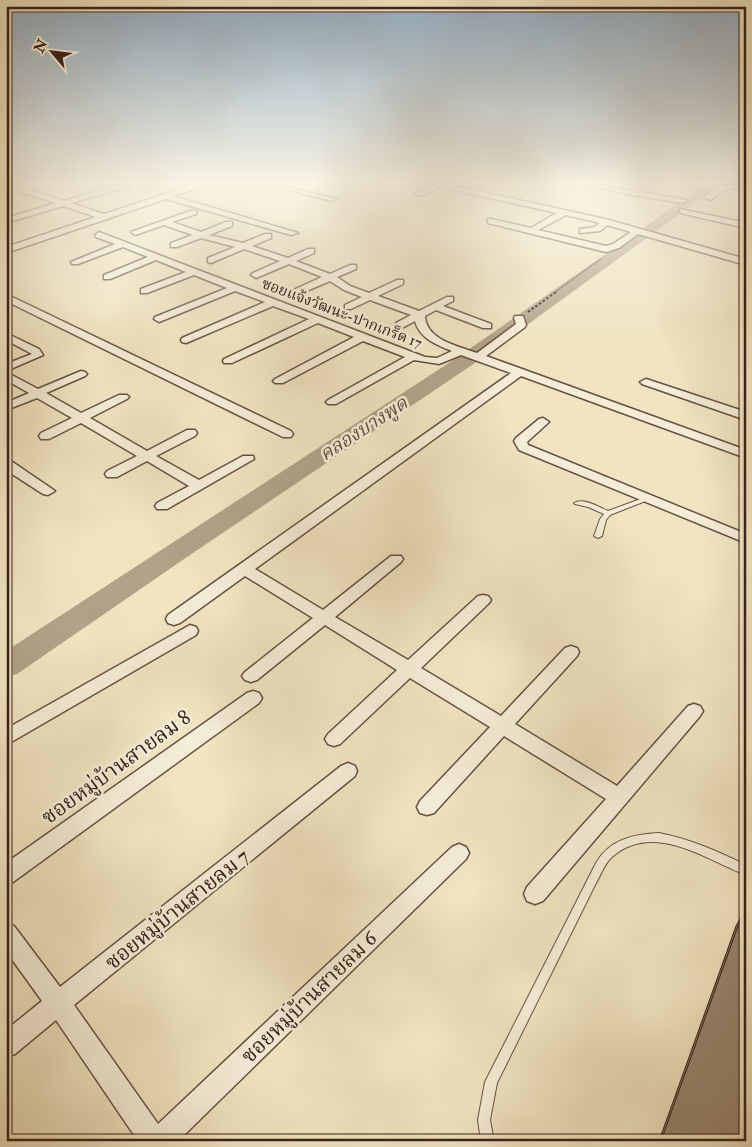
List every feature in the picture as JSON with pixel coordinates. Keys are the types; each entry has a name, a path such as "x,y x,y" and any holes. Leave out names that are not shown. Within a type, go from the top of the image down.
{"street":[{"path":"6,250 43,238"},
{"name":"ซอยแจ้งวัฒนะ-ปากเกร็ด 17","path":"106,238 271,303 423,360 439,361 471,355 521,325 519,318"},
{"path":"174,245 196,238"},
{"path":"205,238 231,245 244,246 289,261 330,277 347,288 420,315"},
{"path":"211,260 264,238"},
{"path":"556,238 610,249 632,238"},
{"path":"661,238 746,262"},
{"path":"75,262 123,244"},
{"path":"256,275 311,251"},
{"path":"107,277 156,257"},
{"path":"294,293 353,267"},
{"path":"144,291 193,272"},
{"path":"348,307 400,282"},
{"path":"159,319 234,288"},
{"path":"6,298 287,434"},
{"path":"400,326 450,300"},
{"path":"186,340 271,303"},
{"path":"436,306 487,326"},
{"path":"420,315 422,327 429,334 437,340 471,355 746,454"},
{"path":"228,361 316,320"},
{"path":"6,336 35,351 38,355 6,368"},
{"path":"279,381 362,337"},
{"path":"332,402 414,356"},
{"path":"174,619 246,570 520,372"},
{"path":"6,407 82,374"},
{"path":"6,375 199,486"},
{"path":"646,382 746,416"},
{"path":"45,436 124,397"},
{"path":"543,422 520,441 523,448 746,539"},
{"path":"112,474 191,432"},
{"path":"162,506 248,460"},
{"path":"6,464 48,491"},
{"path":"251,676 396,559"},
{"path":"246,570 618,796"},
{"path":"334,739 483,600"},
{"path":"6,738 190,631"},
{"path":"427,807 572,652"},
{"name":"ซอยหมู่บ้านสายลม 8","path":"6,875 253,698"},
{"path":"534,894 694,711"},
{"name":"ซอยหมู่บ้านสายลม 7","path":"6,1045 348,771"},
{"name":"ซอยหมู่บ้านสายลม 6","path":"159,1141 459,853"},
{"path":"6,933 59,1004 154,1141"}],"lane":[{"path":"598,536 603,519 608,514 646,499"},
{"path":"577,503 590,505 608,514"},
{"path":"488,1141 484,1120 491,1082 592,880 608,854 629,841 655,837 683,843 710,852 746,870"}],"path":[{"path":"519,318 592,266 608,253 610,249"}],"building":[{"path":"742,915 746,917 746,1141 661,1141"}],"waterway":[{"name":"คลองบางพูด","path":"6,666 465,361 637,238"}]}
